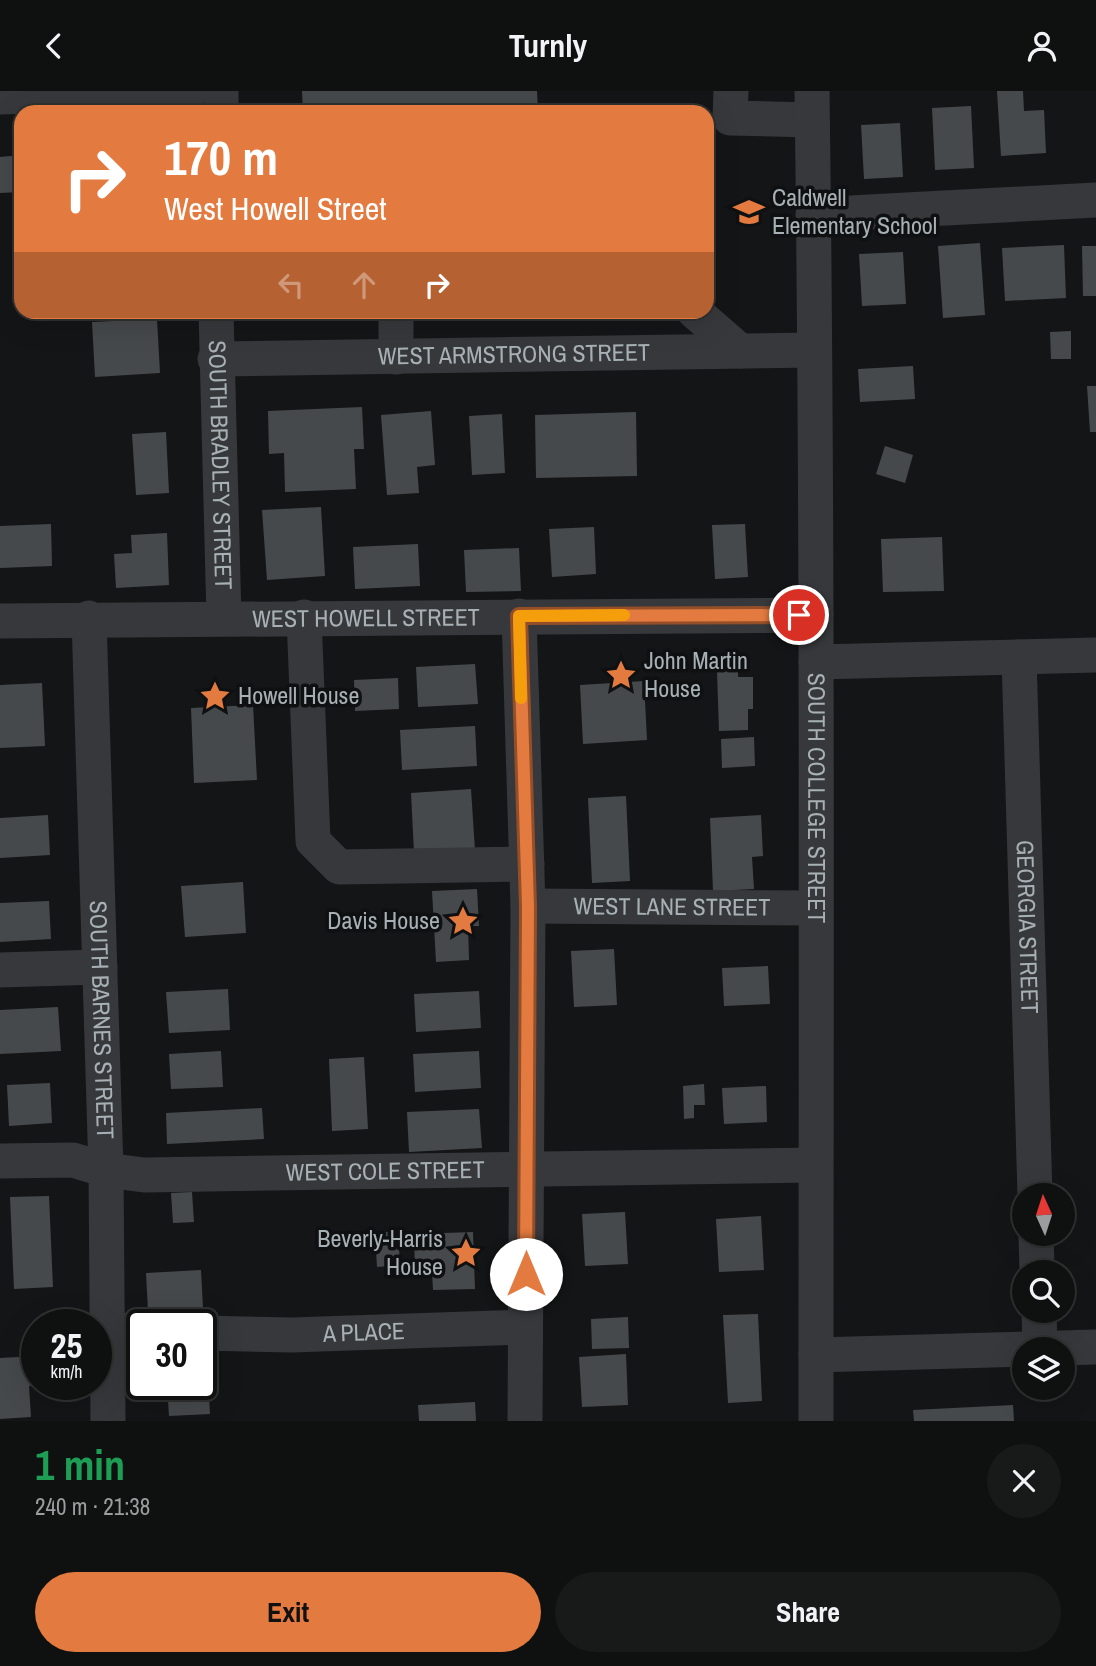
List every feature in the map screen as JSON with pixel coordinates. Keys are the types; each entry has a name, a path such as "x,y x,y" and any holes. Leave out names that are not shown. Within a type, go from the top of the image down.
{"street":[{"path":"0,97 190,91"},
{"path":"731,91 730,118 812,106"},
{"name":"SOUTH COLLEGE STREET","path":"812,106 816,615 816,1421"},
{"path":"813,215 1096,200"},
{"name":"SOUTH BRADLEY STREET","path":"216,319 224,618"},
{"path":"396,319 396,356"},
{"path":"703,319 740,351"},
{"name":"WEST ARMSTRONG STREET","path":"215,359 814,350"},
{"name":"WEST HOWELL STREET","path":"0,621 89,618 816,615"},
{"path":"519,616 528,906 525,1421"},
{"path":"304,617 313,841 338,867 527,864"},
{"name":"SOUTH BARNES STREET","path":"89,618 106,1170 125,1331 108,1421"},
{"path":"816,662 1096,655"},
{"name":"GEORGIA STREET","path":"1019,657 1035,1183"},
{"name":"WEST LANE STREET","path":"528,906 814,908"},
{"path":"0,969 100,967"},
{"name":"WEST COLE STREET","path":"0,1161 74,1160 106,1170 144,1175 815,1165"},
{"name":"A PLACE","path":"217,1333 292,1335 525,1327"},
{"path":"1075,1348 1096,1347"},
{"path":"816,1356 1012,1350"}],"building":[{"path":"302,91 537,91 538,105 303,105"},
{"path":"997,91 1023,91 1024,111 1044,110 1046,153 1001,156"},
{"path":"971,106 974,168 935,170 932,108"},
{"path":"900,123 903,177 864,179 861,125"},
{"path":"14,156 14,192 0,193 0,157"},
{"path":"980,243 985,315 943,318 938,246"},
{"path":"1064,245 1066,298 1005,301 1002,248"},
{"path":"1082,246 1096,246 1096,296 1083,296"},
{"path":"903,252 906,304 862,306 859,254"},
{"path":"157,319 160,373 95,377 92,322"},
{"path":"1071,331 1071,359 1051,359 1050,332"},
{"path":"913,366 915,399 860,402 858,369"},
{"path":"1087,386 1096,386 1096,432 1090,432"},
{"path":"362,407 364,449 354,449 356,489 285,492 284,453 269,454 268,411"},
{"path":"431,411 435,465 417,467 419,493 387,495 381,415"},
{"path":"636,412 637,476 536,478 535,415"},
{"path":"502,414 505,473 472,475 469,416"},
{"path":"166,432 169,493 136,495 132,434"},
{"path":"885,446 913,455 905,483 876,474"},
{"path":"321,507 325,576 267,580 262,510"},
{"path":"51,524 52,566 0,568 0,526"},
{"path":"745,524 748,577 715,579 712,525"},
{"path":"594,527 596,574 552,577 549,529"},
{"path":"167,533 169,585 116,588 114,554 132,553 131,535"},
{"path":"942,537 944,591 883,592 881,539"},
{"path":"418,544 420,586 355,589 353,547"},
{"path":"519,548 521,591 466,592 464,550"},
{"path":"475,664 478,704 418,707 416,667"},
{"path":"738,670 738,677 753,677 753,709 748,709 748,730 719,731 717,671"},
{"path":"398,678 399,709 355,711 354,680"},
{"path":"644,681 647,740 583,744 580,685"},
{"path":"42,683 45,746 0,748 0,685"},
{"path":"253,705 257,780 194,783 191,708"},
{"path":"475,726 477,766 402,770 400,730"},
{"path":"754,737 755,766 722,768 721,739"},
{"path":"471,789 475,850 414,853 411,793"},
{"path":"626,796 630,881 592,883 588,798"},
{"path":"48,815 50,855 0,858 0,818"},
{"path":"761,815 763,856 752,857 754,889 713,891 710,818"},
{"path":"243,882 246,933 185,937 181,886"},
{"path":"477,889 479,926 468,926 469,960 436,962 432,891"},
{"path":"49,901 51,939 0,942 0,903"},
{"path":"614,949 617,1005 574,1007 571,951"},
{"path":"768,966 770,1004 724,1006 722,968"},
{"path":"228,989 230,1030 169,1033 166,992"},
{"path":"479,991 481,1028 416,1032 414,994"},
{"path":"58,1007 61,1051 0,1054 0,1010"},
{"path":"221,1051 223,1087 171,1089 169,1054"},
{"path":"479,1051 481,1088 415,1092 413,1054"},
{"path":"364,1057 368,1129 332,1131 329,1059"},
{"path":"50,1083 52,1123 9,1126 7,1085"},
{"path":"704,1084 705,1105 694,1105 694,1118 684,1119 683,1086"},
{"path":"766,1086 767,1122 724,1124 722,1088"},
{"path":"262,1108 264,1139 167,1144 166,1113"},
{"path":"479,1109 482,1148 409,1152 407,1112"},
{"path":"192,1192 194,1222 173,1223 171,1193"},
{"path":"49,1196 53,1287 14,1289 10,1197"},
{"path":"625,1212 628,1264 585,1266 582,1214"},
{"path":"761,1216 764,1270 719,1272 716,1219"},
{"path":"398,1231 400,1265 377,1267 375,1233"},
{"path":"473,1232 475,1289 433,1290 432,1271 415,1272 414,1234"},
{"path":"201,1270 203,1308 148,1309 146,1273"},
{"path":"758,1314 762,1401 728,1403 723,1315"},
{"path":"628,1317 629,1348 592,1349 591,1319"},
{"path":"626,1354 628,1405 582,1407 579,1357"},
{"path":"21,1357 21,1400 30,1400 31,1417 0,1419 0,1358"},
{"path":"168,1400 209,1400 210,1414 169,1416"},
{"path":"475,1402 476,1421 419,1421 418,1405"},
{"path":"1013,1405 1014,1421 914,1421 913,1410"}],"slow traffic":[{"path":"521,698 519,616 624,615"}],"place":[{"name":"Caldwell Elementary School","path":"749,212"},
{"name":"John Martin House","path":"621,675"},
{"name":"Howell House","path":"215,696"},
{"name":"Davis House","path":"463,921"},
{"name":"Beverly-Harris House","path":"466,1253"}],"route":[{"path":"526,1274 528,906 519,616 799,615"}]}
